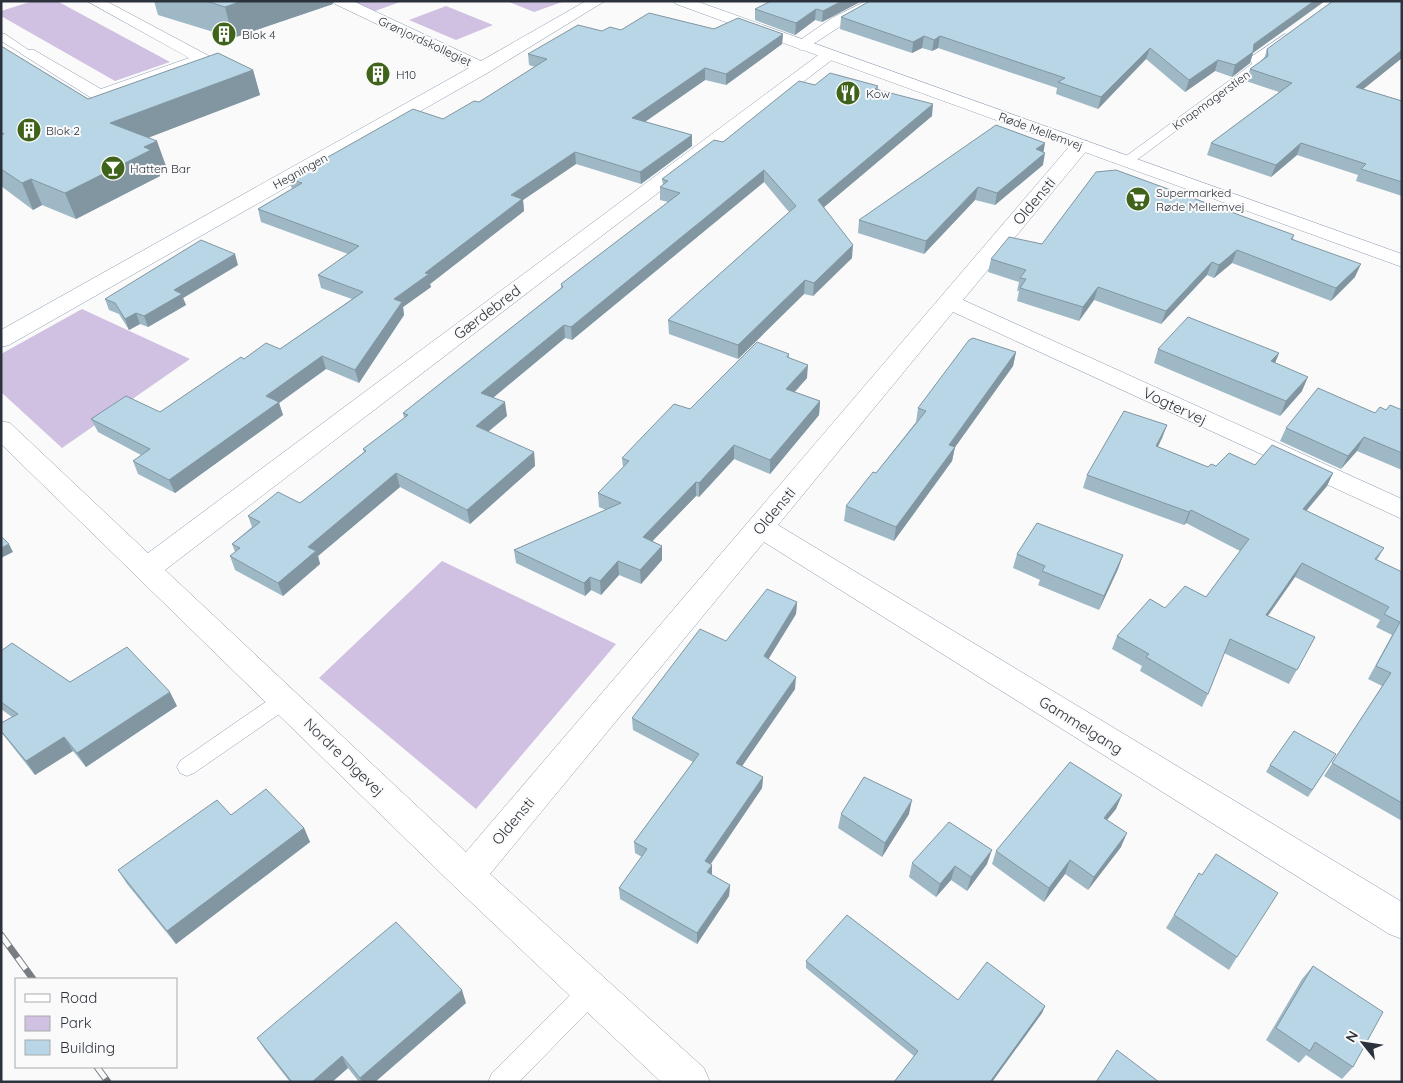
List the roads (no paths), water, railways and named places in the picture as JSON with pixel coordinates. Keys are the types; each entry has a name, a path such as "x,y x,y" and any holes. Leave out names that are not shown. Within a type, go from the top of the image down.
{"street":[{"path":"28,53 99,96 203,59 94,1"},
{"name":"Grønjordskollegiet","path":"340,1 483,68"},
{"name":"Hegningen","path":"1,340 598,1"},
{"name":"Røde Mellemvej","path":"681,1 827,56 1402,261"},
{"path":"801,45 838,21 878,1"},
{"name":"Gærdebred","path":"147,569 827,56"},
{"name":"Oldensti","path":"467,876 1081,145"},
{"name":"Vogtervej","path":"949,302 1402,510"},
{"name":"Nordre Digevej","path":"1,429 467,876 690,1082"},
{"name":"Gammelgang","path":"760,527 1402,922"}],"lane":[{"name":"Knapmagerstien","path":"1126,162 1258,65 1255,59 1292,33"},
{"path":"1,36 28,53"},
{"path":"187,767 284,700"},
{"path":"501,1082 591,991"}],"railway":[{"path":"1,935 32,978"},
{"path":"98,1068 108,1082"}],"place":[{"name":"Blok 4","path":"224,34"},
{"name":"H10","path":"378,74"},
{"name":"Kow","path":"848,93"},
{"name":"Blok 2","path":"29,130"},
{"name":"Hatten Bar","path":"113,168"},
{"name":"Supermarked Røde Mellemvej","path":"1138,199"}]}
